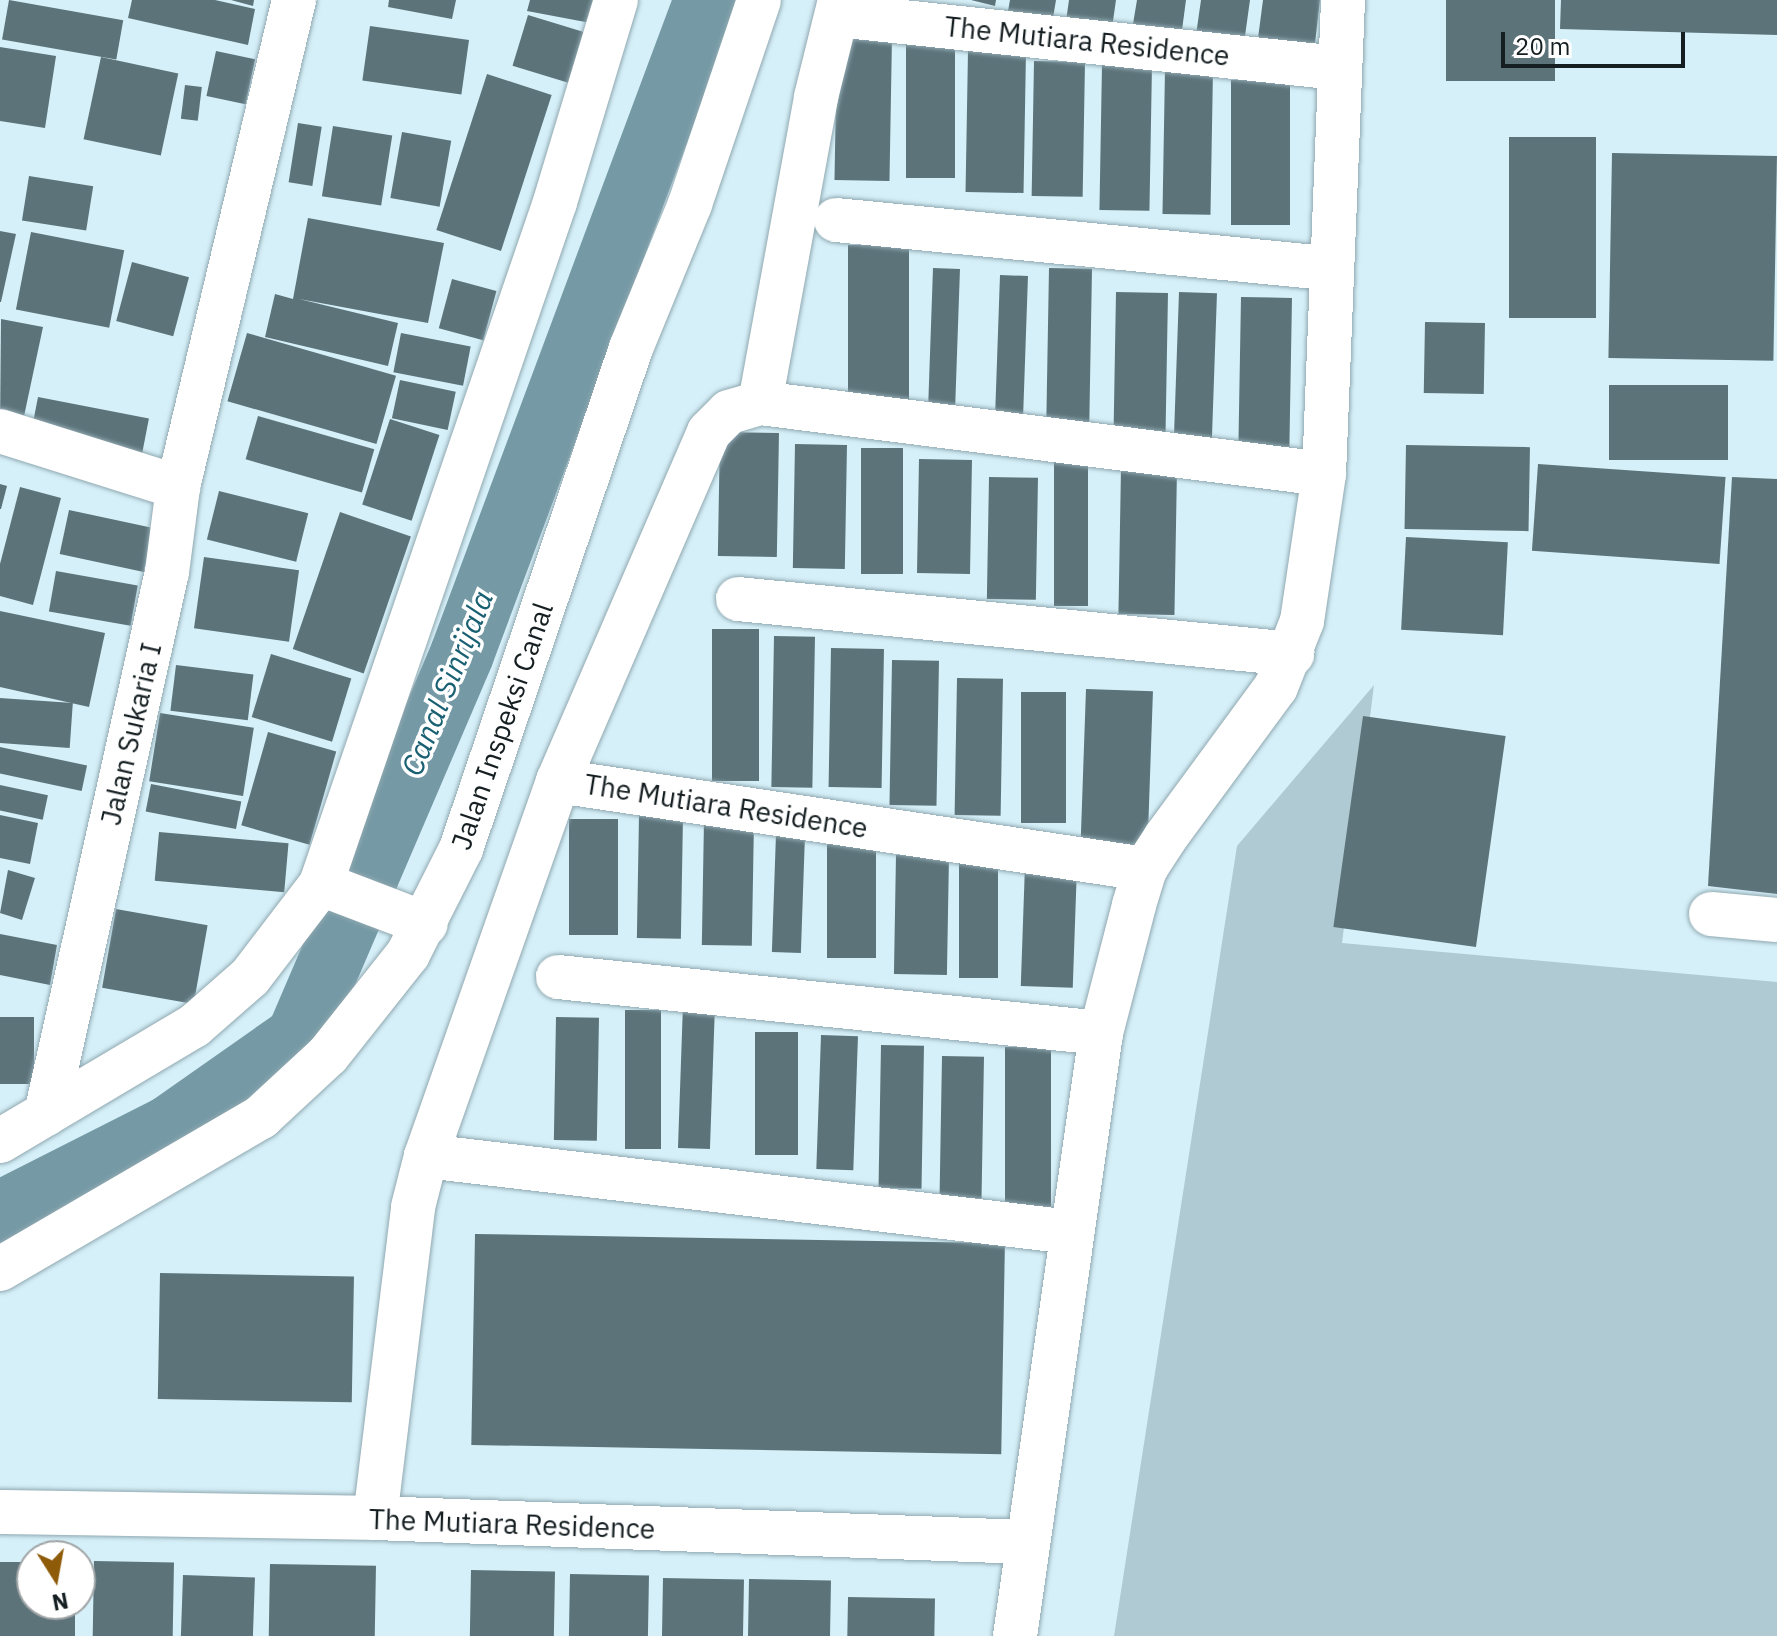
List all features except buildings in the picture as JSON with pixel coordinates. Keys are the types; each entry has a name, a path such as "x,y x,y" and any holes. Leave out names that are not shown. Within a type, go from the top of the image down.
{"street":[{"name":"Jalan Sukaria I","path":"46,1114 167,572 178,487 294,0"},
{"path":"0,1141 194,1026 250,977 329,888 555,202 616,0"},
{"name":"Jalan Inspeksi Canal","path":"0,1269 261,1117 368,1012 461,849 631,348 690,204 759,0"},
{"path":"1015,1636 1025,1542 1101,1033 1145,869 1276,687 1292,654 1302,621 1324,474 1329,268 1343,0"},
{"name":"The Mutiara Residence","path":"760,403 838,7 1338,68"},
{"path":"836,220 1329,268"},
{"path":"558,781 709,432 740,405 760,403 1324,474"},
{"path":"0,431 178,487"},
{"path":"738,599 1292,654"},
{"name":"The Mutiara Residence","path":"375,1518 413,1207 426,1156 558,781 1145,869"},
{"path":"329,888 420,922"},
{"path":"1711,914 1777,920"},
{"path":"558,977 1101,1033"},
{"path":"426,1156 1071,1232"},
{"name":"The Mutiara Residence","path":"0,1512 375,1518 1025,1542"}],"shaded area":[{"path":"1374,685 1342,943 1777,982 1777,1636 1114,1636 1237,846"}],"waterway":[{"name":"Canal Sinrijala","path":"0,1213 170,1127 298,1037 462,654 706,0"}]}
